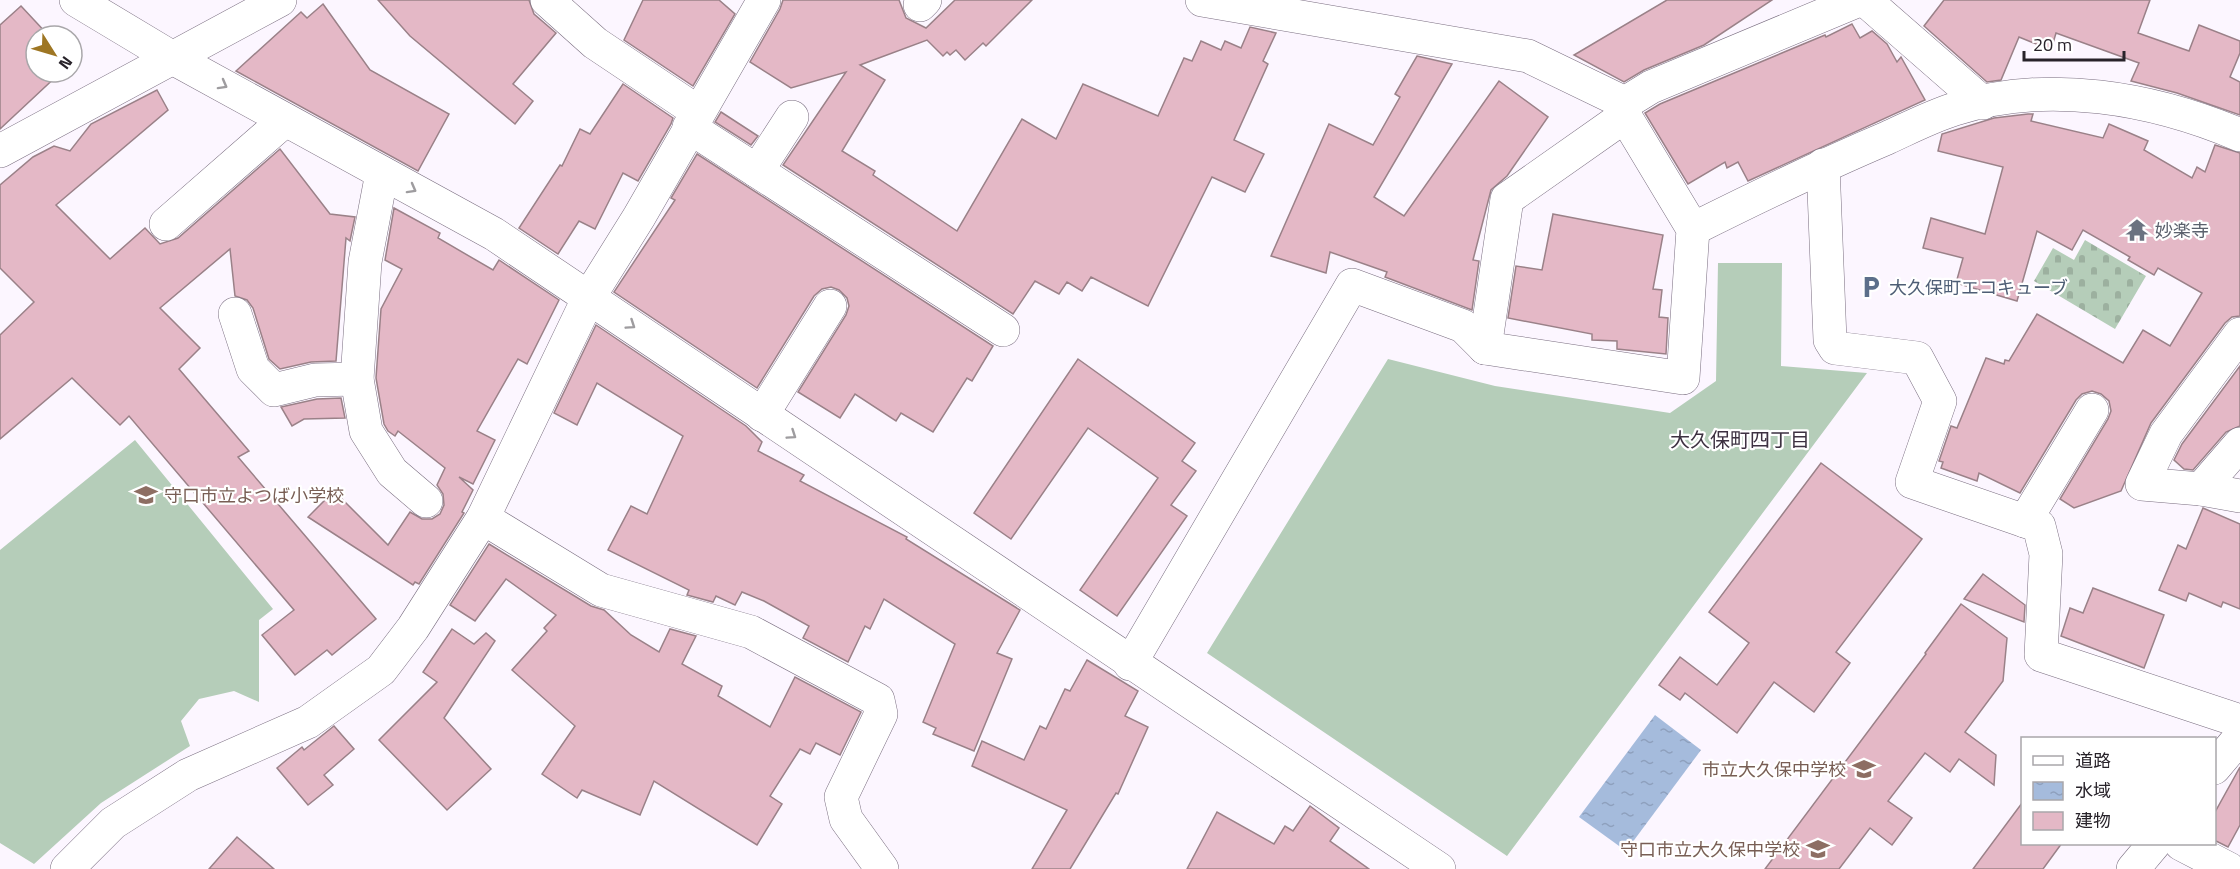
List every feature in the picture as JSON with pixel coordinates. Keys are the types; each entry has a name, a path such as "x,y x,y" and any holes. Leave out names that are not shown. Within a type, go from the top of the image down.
{"street":[{"path":"76,0 171,57 494,234 1434,868"},
{"path":"0,151 280,0"},
{"path":"547,0 595,43 757,171 1003,330"},
{"path":"67,869 113,823 188,775 308,722 381,670 413,628 483,518 589,297 639,217 764,0"},
{"path":"1130,664 1352,285 1463,326 1485,348 1683,378 1693,229 1625,110 1528,56 1245,4 1202,0"},
{"path":"1485,348 1507,200 1625,110 1651,87 1859,0"},
{"path":"1865,0 1983,103"},
{"path":"1693,229 1823,165 1955,109 2013,97 2085,95 2196,116 2240,135"},
{"path":"757,171 792,117"},
{"path":"166,224 285,120"},
{"path":"1823,165 1830,340 1835,348 1917,358 1940,401 1912,482 2039,526 2046,554 2041,656 2240,721"},
{"path":"382,173 364,262 357,379 366,431 392,472 426,501"},
{"path":"762,415 830,306"},
{"path":"235,314 253,369 274,390 315,380 357,379"},
{"path":"2240,334 2166,434 2142,484 2201,489 2240,496"},
{"path":"2025,521 2092,410"},
{"path":"2201,489 2240,444"},
{"path":"483,518 601,590 751,632 878,700 881,714 842,797 846,819 882,869"},
{"path":"2216,766 2240,736"},
{"path":"2133,869 2152,845"},
{"path":"2185,845 2229,869"}],"green space":[{"path":"2085,240 2146,276 2115,329 2034,281 2053,248 2074,260"},
{"path":"1718,263 1782,263 1781,366 1867,373 1507,856 1207,653 1388,359 1495,386 1670,413 1716,381"},
{"path":"135,440 273,609 259,620 259,702 234,691 199,699 181,721 190,746 101,803 34,864 0,843 0,550"}],"water":[{"path":"1655,715 1701,750 1626,851 1579,817"}],"building":[{"path":"378,0 529,0 534,14 556,33 513,84 533,101 515,124 410,36"},
{"path":"643,0 719,0 735,14 693,86 624,40"},
{"path":"783,0 899,0 906,18 926,28 955,0 1032,0 986,46 983,43 965,60 956,50 950,55 947,52 943,56 927,40 860,65 885,80 842,151 875,171 873,175 957,231 1022,119 1056,139 1083,84 1158,116 1184,58 1192,61 1201,41 1221,50 1225,41 1241,48 1250,27 1276,33 1263,61 1268,64 1234,140 1264,154 1245,192 1212,177 1148,306 1091,277 1082,291 1067,282 1059,294 1035,281 1013,314 783,165 846,72 791,88 750,62"},
{"path":"1667,0 1772,0 1704,45 1644,70 1624,82 1574,55"},
{"path":"1944,0 2150,0 2138,33 2189,51 2199,25 2240,41 2240,53 2230,77 2240,82 2240,115 2177,93 2131,81 2139,63 2056,33 2051,50 2019,37 2001,80 1987,82 1924,26"},
{"path":"323,4 370,70 449,114 418,171 236,71 301,12 307,18"},
{"path":"21,6 38,24 24,24 24,84 48,84 0,129 0,25"},
{"path":"1852,24 1860,38 1872,31 1887,44 1897,62 1901,57 1925,100 1748,181 1738,162 1727,168 1725,162 1688,184 1645,113 1660,104 1825,35 1826,37"},
{"path":"1417,56 1452,64 1374,197 1404,216 1499,81 1548,117 1507,176 1491,190 1473,260 1479,261 1472,310 1385,277 1387,272 1330,252 1326,273 1271,256 1329,124 1373,145 1400,97 1395,94"},
{"path":"623,84 673,118 671,124 638,181 623,173 595,229 579,221 558,254 519,228 560,165 562,166 580,129 590,134"},
{"path":"157,90 168,110 56,205 110,259 145,228 160,244 178,238 280,149 330,214 355,217 350,241 346,238 336,361 311,362 280,369 269,359 253,308 247,300 235,296 230,249 160,308 200,348 179,369 249,451 238,457 376,619 332,655 327,650 295,675 262,635 294,610 129,416 120,425 72,378 0,439 0,335 34,302 0,268 0,185 33,157 54,146 70,151 91,124"},
{"path":"721,112 758,136 751,145 715,122"},
{"path":"2033,114 2031,121 2103,138 2109,124 2148,141 2144,150 2192,178 2197,167 2205,172 2215,145 2240,153 2240,316 2232,317 2225,323 2151,423 2121,491 2074,508 2060,499 2111,411 2109,401 2101,394 2092,391 2082,394 2076,400 2020,493 1979,473 1977,481 1941,468 1943,462 1939,461 1951,426 1957,428 1986,358 2004,364 2005,360 2009,361 2037,314 2123,363 2143,330 2170,346 2202,293 2158,268 2154,275 2128,260 2130,257 2083,230 2072,250 2037,231 2017,301 1956,283 1963,258 1923,248 1931,218 1985,234 2003,167 1938,151 1942,134 1994,118"},
{"path":"697,154 993,346 972,381 967,378 933,432 901,413 896,421 855,394 840,418 798,392 846,315 849,306 847,298 839,290 831,287 822,289 814,296 757,388 614,292 675,200 671,198"},
{"path":"394,208 440,233 438,238 493,270 499,260 559,300 527,364 518,359 477,431 495,440 473,484 459,477 473,490 462,512 464,513 419,584 415,582 413,585 308,517 334,491 388,545 410,512 422,519 432,519 440,514 444,505 443,494 437,485 445,468 398,431 395,436 388,431 384,424 376,378 381,309 402,269 385,260"},
{"path":"1553,214 1663,235 1653,289 1662,290 1659,317 1668,318 1666,354 1617,349 1617,341 1592,340 1592,334 1508,318 1516,266 1542,270"},
{"path":"596,325 746,426 762,442 758,451 804,475 800,481 907,537 906,539 1020,610 997,653 1012,659 974,751 933,734 936,728 923,722 955,644 884,599 870,629 865,626 848,662 803,638 809,626 764,601 742,592 735,605 716,596 713,602 687,595 689,590 608,550 631,506 647,514 683,436 597,383 577,425 554,413"},
{"path":"1078,359 1195,443 1182,461 1196,471 1171,505 1187,516 1117,616 1080,590 1158,478 1088,428 1011,539 974,513"},
{"path":"2240,366 2240,426 2226,432 2193,470 2184,469 2174,460 2182,444"},
{"path":"341,398 345,418 304,419 292,426 281,407 317,399"},
{"path":"1821,463 1922,539 1836,652 1850,663 1814,712 1774,682 1737,733 1685,693 1680,700 1659,685 1680,657 1717,685 1749,643 1709,612"},
{"path":"2203,508 2240,524 2240,609 2223,602 2221,607 2189,593 2186,601 2159,590 2178,545 2186,549"},
{"path":"489,544 591,606 604,610 631,635 659,652 670,629 696,636 682,664 722,686 718,696 770,727 795,677 861,712 840,755 816,743 810,754 800,749 770,796 782,804 757,845 654,781 640,815 582,790 577,798 542,774 575,726 512,670 547,631 544,628 556,615 506,579 475,621 450,605"},
{"path":"1983,574 2025,605 2024,622 1964,599"},
{"path":"2093,588 2164,615 2144,668 2061,636 2070,608 2083,613"},
{"path":"1961,604 2007,638 2003,681 1965,732 1996,755 1994,785 1959,759 1950,772 1925,753 1888,801 1912,818 1892,845 1870,828 1839,869 1765,869 1926,654"},
{"path":"452,629 474,644 486,633 495,641 444,718 491,769 447,810 379,740 437,682 423,672"},
{"path":"1087,660 1138,691 1125,716 1148,727 1118,794 1116,793 1070,869 1032,869 1067,810 972,766 982,741 1024,760 1040,726 1046,729 1065,689 1070,691"},
{"path":"334,726 354,749 324,775 333,785 308,805 277,768 302,747 304,750"},
{"path":"2240,767 2240,825 2228,847 2216,841 2216,810"},
{"path":"2021,804 2021,845 2061,845 2043,869 1973,869"},
{"path":"1310,806 1339,828 1330,841 1369,869 1187,869 1217,812 1274,844 1285,826 1293,831"},
{"path":"237,837 274,869 209,869"}],"place":[{"name":"妙楽寺","path":"2137,230"},
{"name":"大久保町エコキューブ","path":"1871,287"},
{"name":"守口市立よつば小学校","path":"146,495"},
{"name":"市立大久保中学校","path":"1864,769"},
{"name":"守口市立大久保中学校","path":"1818,849"}],"district":[{"name":"大久保町四丁目","path":"1740,439"}]}
